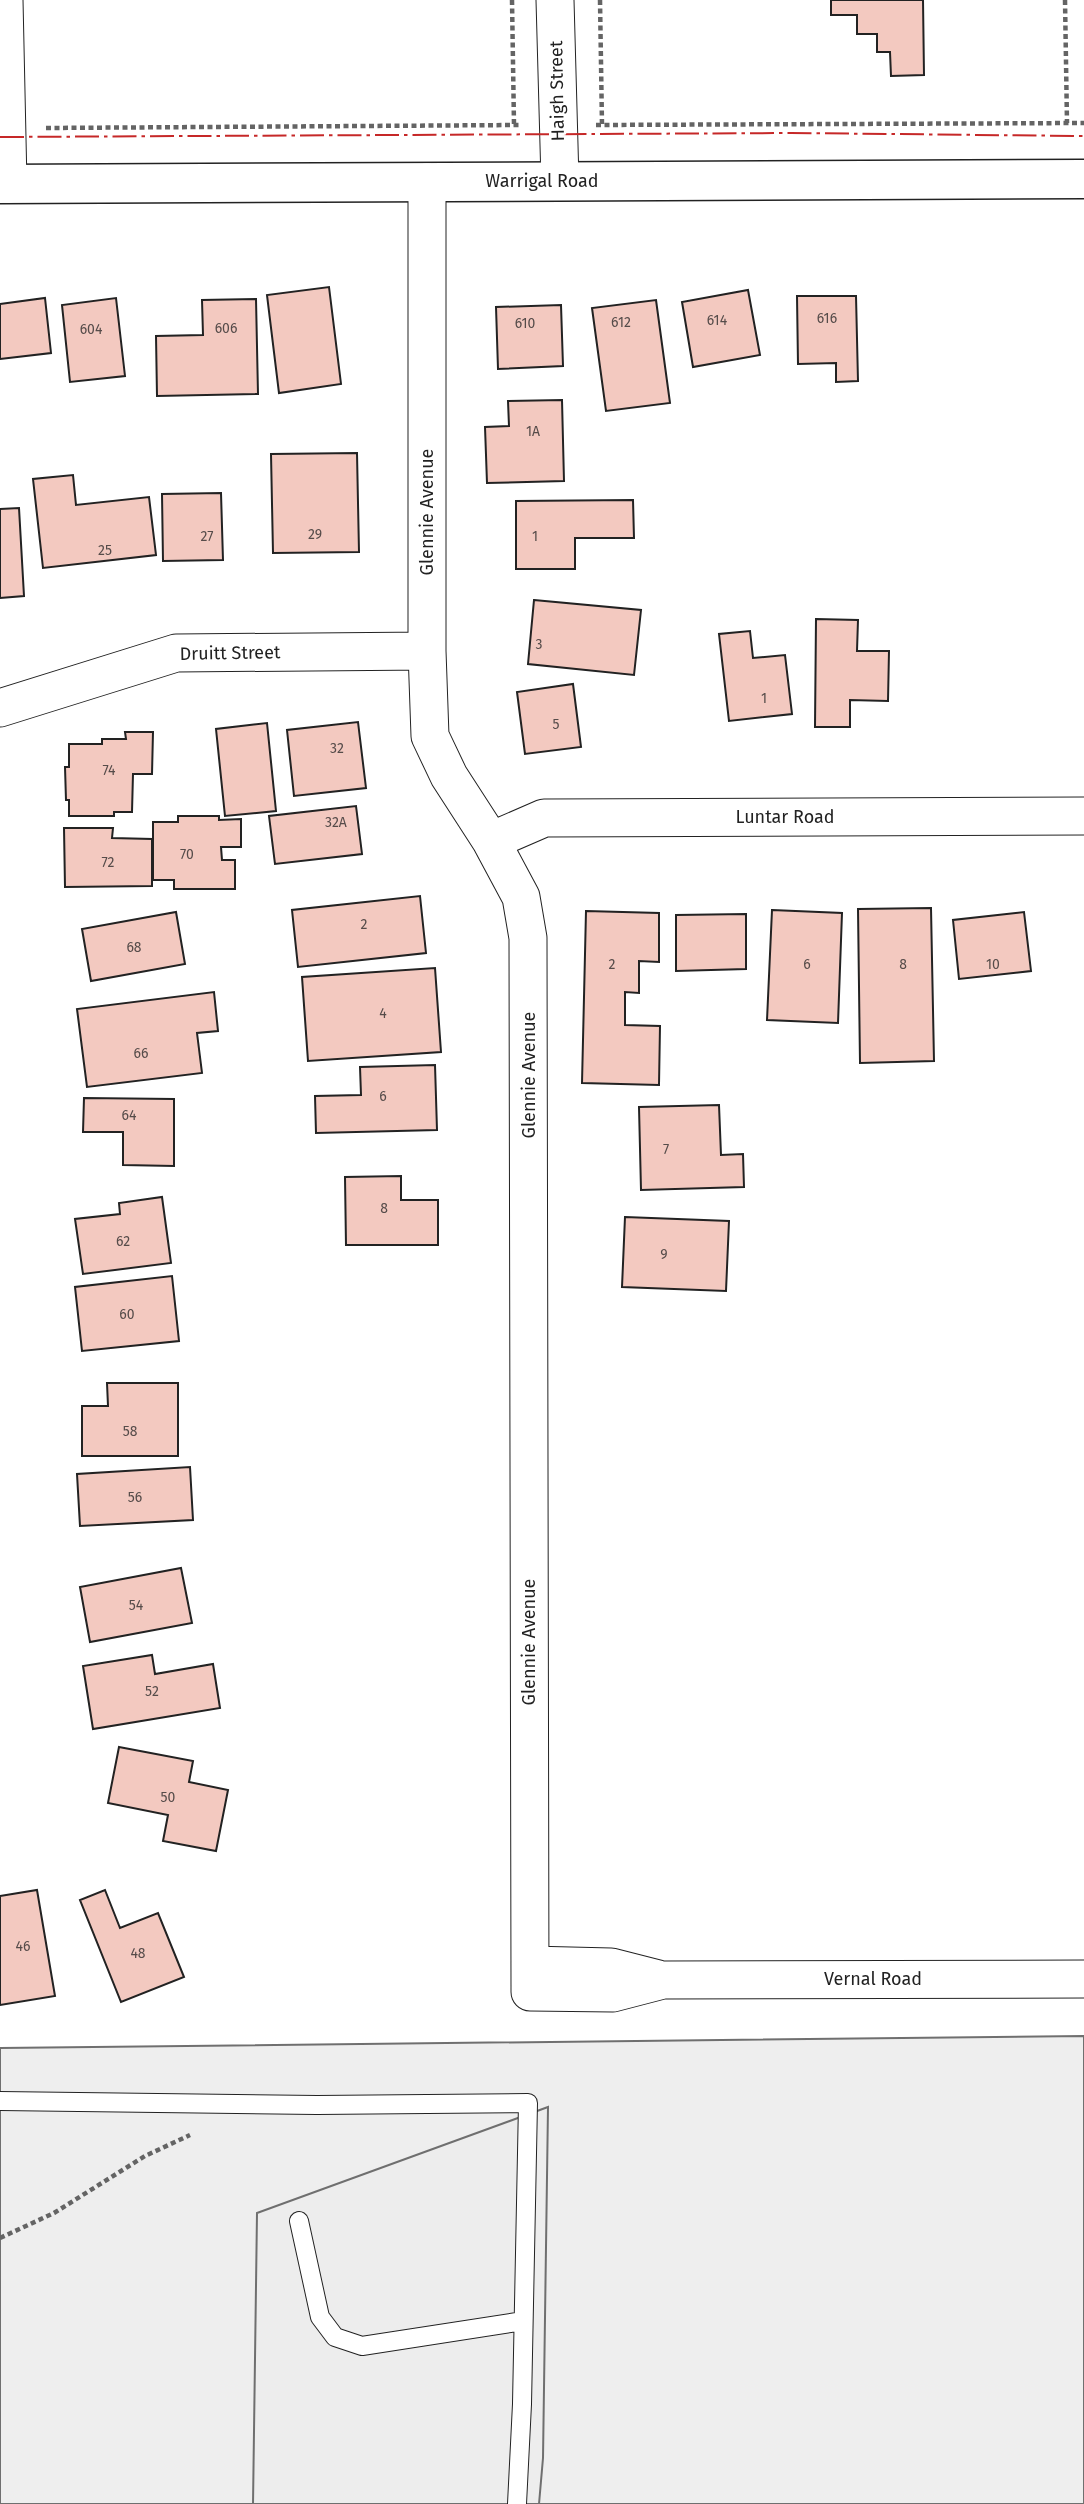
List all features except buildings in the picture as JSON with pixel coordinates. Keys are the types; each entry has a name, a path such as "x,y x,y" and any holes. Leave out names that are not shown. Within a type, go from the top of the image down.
{"highway":[{"name":"Warrigal Road","path":"4,184 1084,179"}],"street":[{"path":"4,0 4,184"},
{"name":"Haigh Street","path":"555,0 560,181"},
{"name":"Glennie Avenue","path":"427,182 427,651 430,736 449,776 491,841 521,897 528,938 530,1979"},
{"name":"Druitt Street","path":"0,708 176,653 427,651"},
{"name":"Luntar Road","path":"491,841 544,818 1084,816"},
{"name":"Vernal Road","path":"530,1979 611,1967 663,1980 1084,1979"}],"lane":[{"path":"0,2101 317,2105 528,2103 517,2504"},
{"path":"299,2221 320,2317 335,2337 362,2346 523,2321"}],"path":[{"path":"512,0 514,125"},
{"path":"600,0 602,125"},
{"path":"1065,0 1067,123"},
{"path":"0,2238 54,2213 145,2156 200,2130"}],"shaded area":[{"path":"1084,2036 1084,2504 0,2504 0,2048"},
{"path":"548,2107 543,2458 539,2504 253,2504 257,2213"}],"power":[{"path":"0,137 791,133 1084,136"}]}
